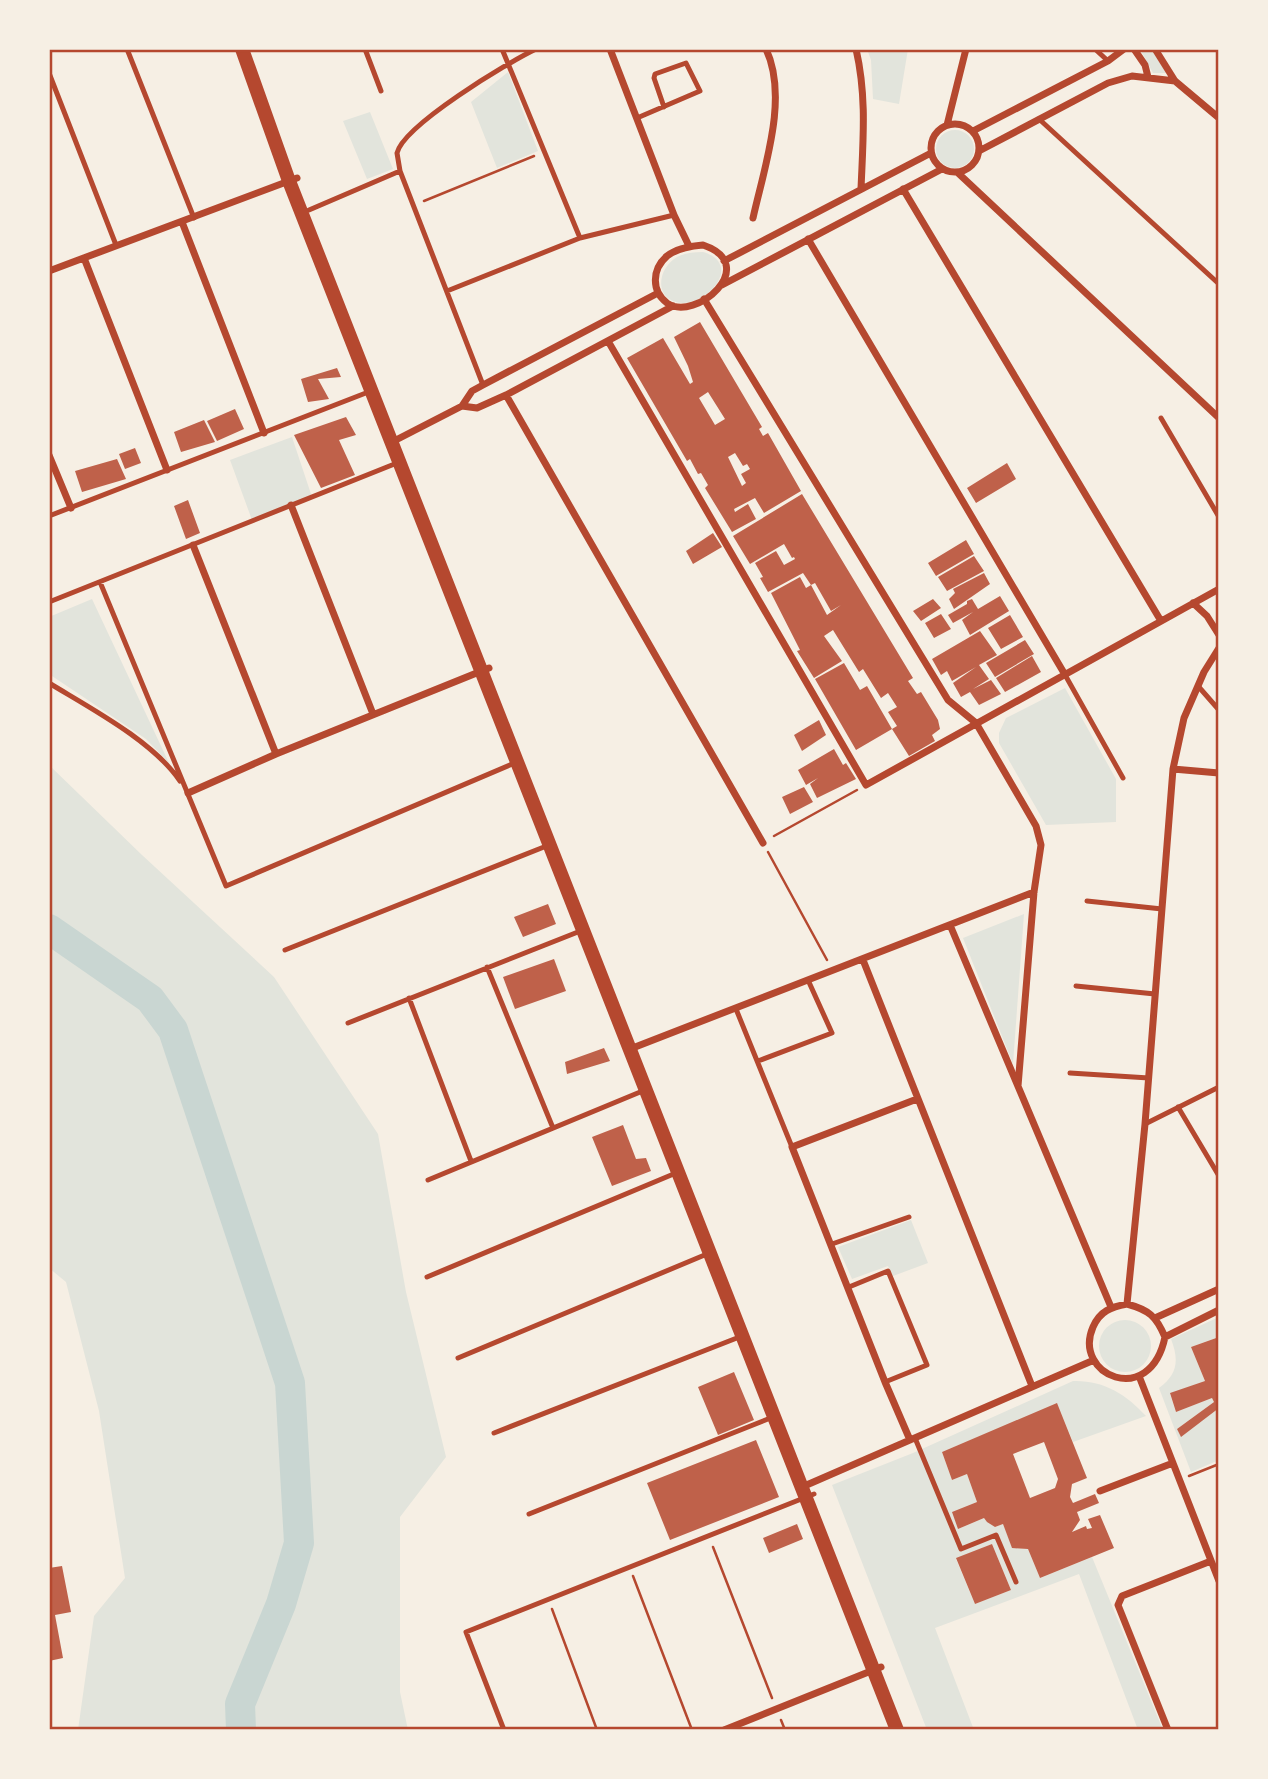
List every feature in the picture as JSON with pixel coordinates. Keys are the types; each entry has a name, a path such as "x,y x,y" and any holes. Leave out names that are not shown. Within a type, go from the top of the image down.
{"main road":[{"path":"242,49 371,391 395,440 399,462 485,669 517,762 583,930 634,1047 646,1090 774,1417 808,1490"},
{"path":"293,180 309,210 395,440 808,1490 877,1668 897,1730"},
{"path":"877,1668 906,1730"}],"street":[{"path":"610,49 674,215 689,246"},
{"path":"753,218 771,139 776,91 766,49"},
{"path":"856,49 863,80 860,189"},
{"path":"967,49 947,125 934,136 931,153 933,159 942,169 958,173 1219,418"},
{"path":"972,131 1108,61 1124,49"},
{"path":"1135,49 1145,65 1148,77"},
{"path":"1155,49 1175,81 1219,118"},
{"path":"979,150 1108,83 1132,76 1175,81"},
{"path":"947,125 965,126 978,140 979,150 972,166 958,173"},
{"path":"724,261 931,153"},
{"path":"462,406 477,408 673,306 684,307 704,299 722,285 942,169"},
{"path":"49,271 293,180"},
{"path":"903,189 1161,621"},
{"path":"182,222 264,433"},
{"path":"808,239 1064,673"},
{"path":"673,306 658,293 654,283 657,268 667,256 689,246 703,245 713,248 724,261 727,270 722,285"},
{"path":"84,258 167,470"},
{"path":"395,440 462,406 472,391 483,384 658,293"},
{"path":"704,299 948,700 976,723 1036,826 1041,845 1034,891 1018,1086"},
{"path":"608,341 866,785 1219,589"},
{"path":"506,395 763,843"},
{"path":"49,455 71,508"},
{"path":"291,505 373,714"},
{"path":"193,545 276,754"},
{"path":"1193,603 1207,616 1219,635"},
{"path":"1127,1304 1149,1078 1173,769 1184,718 1219,648"},
{"path":"188,793 485,669"},
{"path":"1173,769 1219,773"},
{"path":"634,1047 863,960 1034,891"},
{"path":"950,925 1111,1307"},
{"path":"863,960 1032,1386"},
{"path":"913,1439 885,1382 792,1147 917,1099"},
{"path":"1155,1318 1219,1289"},
{"path":"1165,1337 1155,1318 1144,1308 1127,1304 1111,1307 1096,1319 1089,1335 1094,1360 1102,1370 1129,1379 1139,1376 1156,1364 1165,1337 1219,1310"},
{"path":"808,1490 913,1439 1094,1360"},
{"path":"1139,1376 1219,1581"},
{"path":"1100,1491 1173,1463"},
{"path":"1168,1730 1118,1605 1122,1596 1211,1561"},
{"path":"724,1730 877,1668"}],"lane":[{"path":"127,49 194,218"},
{"path":"365,49 381,91"},
{"path":"502,49 580,238"},
{"path":"483,384 400,171 397,153 404,139 449,102 508,63 536,49"},
{"path":"1095,49 1108,61"},
{"path":"637,118 664,107 700,91 686,63 655,74 664,107"},
{"path":"49,73 116,245"},
{"path":"1039,119 1219,284"},
{"path":"309,210 400,171"},
{"path":"447,291 580,238 674,215"},
{"path":"49,516 371,391"},
{"path":"1161,418 1219,517"},
{"path":"49,602 399,462"},
{"path":"100,582 226,886 517,762"},
{"path":"1064,673 1123,778"},
{"path":"49,683 118,726 149,750 176,775 188,793"},
{"path":"1198,686 1219,710"},
{"path":"285,950 550,845"},
{"path":"1087,901 1162,909"},
{"path":"348,1023 583,930"},
{"path":"487,967 553,1128"},
{"path":"758,1061 832,1033 808,980"},
{"path":"1076,986 1155,995"},
{"path":"409,998 471,1161"},
{"path":"736,1009 792,1147"},
{"path":"1070,1073 1149,1078"},
{"path":"1145,1124 1219,1087"},
{"path":"428,1180 646,1090"},
{"path":"1178,1107 1219,1176"},
{"path":"427,1277 678,1172"},
{"path":"832,1244 909,1217"},
{"path":"458,1358 710,1253"},
{"path":"849,1287 888,1271 928,1365 885,1382"},
{"path":"494,1433 743,1336"},
{"path":"529,1514 774,1417"},
{"path":"913,1439 961,1549 996,1535 1016,1582"},
{"path":"504,1730 466,1632 709,1536 808,1490"}],"path":[{"path":"413,205 544,152"},
{"path":"834,971 763,843 866,785"},
{"path":"1180,1479 1219,1464"},
{"path":"709,1536 785,1730"},
{"path":"630,1568 692,1730"},
{"path":"548,1600 597,1730"}],"shaded area":[{"path":"867,49 908,49 899,104 873,99 871,60"},
{"path":"1140,49 1151,49 1166,73 1153,73"},
{"path":"508,72 538,151 497,168 471,102"},
{"path":"370,112 393,169 367,179 343,121"},
{"path":"955,130 969,135 974,149 969,163 955,168 941,163 936,149 941,135"},
{"path":"703,252 715,258 721,267 715,286 696,300 684,303 667,297 663,292 661,279 671,261 690,253"},
{"path":"292,437 312,497 252,520 230,460"},
{"path":"92,599 169,763 146,739 49,674 49,617"},
{"path":"1065,688 1116,779 1116,822 1046,825 999,743 999,733 1006,718"},
{"path":"49,765 274,977 378,1134 406,1292 446,1457 400,1517 400,1692 408,1730 78,1730 94,1616 125,1578 99,1411 66,1282 49,1268"},
{"path":"1024,914 1013,1064 963,938"},
{"path":"911,1220 928,1263 893,1276 888,1266 852,1279 838,1247"},
{"path":"1219,1317 1219,1337 1191,1347 1205,1381 1170,1394 1176,1412 1212,1398 1214,1402 1177,1429 1181,1436 1218,1409 1219,1460 1191,1472 1159,1388 1170,1377 1175,1366 1171,1339"},
{"path":"1125,1320 1135,1322 1143,1328 1149,1336 1149,1356 1143,1364 1135,1370 1125,1372 1115,1370 1107,1364 1101,1356 1099,1346 1101,1336 1107,1328 1115,1322"},
{"path":"1073,1381 1094,1383 1113,1390 1146,1416 1073,1442 1057,1404 942,1452 952,1480 967,1474 977,1502 953,1512 958,1529 984,1518 995,1527 1003,1524 1012,1547 1028,1549 1040,1578 1092,1557 1163,1730 1138,1730 1079,1574 935,1628 974,1730 927,1730 832,1485 913,1453","holes":["992,1544 1011,1590 975,1604 956,1559"]}],"building":[{"path":"700,322 762,427 759,429 763,436 768,433 801,491 764,513 755,498 734,509 735,512 748,504 756,519 732,532 705,488 708,485 701,473 698,474 690,459 687,461 627,358 663,338 690,384 693,382 688,366 674,337","holes":["708,392 725,419 715,425 699,398","735,453 743,466 747,464 750,469 741,474 746,483 742,486 728,457"]},
{"path":"337,368 341,377 318,379 329,399 308,402 301,379"},
{"path":"235,409 244,429 217,441 207,421"},
{"path":"346,417 356,435 339,440 355,475 321,488 294,435"},
{"path":"204,420 215,442 181,452 174,432"},
{"path":"135,448 141,463 125,469 119,454"},
{"path":"117,459 126,479 82,492 75,471"},
{"path":"1007,463 1016,479 976,503 967,488"},
{"path":"802,494 913,678 908,681 917,694 921,692 938,720 940,729 932,735 935,741 909,756 892,729 897,726 888,712 897,707 888,693 881,698 863,669 859,672 833,630 824,636 842,661 814,678 797,651 800,650 771,593 800,577 806,588 811,585 803,573 768,592 755,563 776,551 784,565 795,559 784,544 750,564 733,536","holes":["815,583 831,611 841,605 827,615 811,585"]},
{"path":"188,500 200,533 186,539 174,506"},
{"path":"713,533 722,547 693,564 686,551"},
{"path":"966,540 974,554 936,576 928,563"},
{"path":"974,556 984,571 947,591 938,577"},
{"path":"984,573 990,584 954,609 949,599 955,593 953,589"},
{"path":"1000,596 1009,611 970,635 962,620 973,612 953,623 948,615 972,599 978,609"},
{"path":"933,599 941,608 921,621 913,611"},
{"path":"941,614 951,629 934,638 925,623"},
{"path":"1010,615 1023,637 1001,649 988,628"},
{"path":"980,631 997,655 979,665 989,679 973,689 991,680 1001,694 979,705 970,692 961,697 953,683 976,667 952,681 947,671 941,675 932,659"},
{"path":"1025,640 1034,654 995,677 986,663"},
{"path":"1032,656 1041,672 1005,692 996,678"},
{"path":"844,663 860,690 867,686 892,729 856,750 815,679"},
{"path":"819,720 826,735 802,751 794,735"},
{"path":"834,749 843,765 846,763 856,779 817,798 810,784 818,778 806,785 798,770"},
{"path":"804,787 813,802 790,814 782,797"},
{"path":"548,904 556,924 523,937 514,917"},
{"path":"554,959 566,991 515,1009 503,977"},
{"path":"604,1048 610,1061 567,1074 565,1062"},
{"path":"623,1125 636,1159 646,1158 651,1171 612,1186 592,1137"},
{"path":"1219,1337 1219,1408 1181,1437 1177,1429 1214,1402 1212,1398 1176,1412 1170,1393 1205,1381 1191,1347"},
{"path":"734,1372 754,1420 718,1435 698,1387"},
{"path":"1057,1403 1087,1478 1072,1484 1070,1497 1073,1503 1095,1494 1099,1503 1077,1512 1080,1520 1072,1532 1086,1526 1087,1529 1092,1528 1088,1519 1100,1515 1114,1548 1040,1578 1028,1549 1012,1548 1003,1524 995,1527 984,1518 958,1529 952,1512 977,1502 967,1474 952,1480 942,1452","holes":["1044,1442 1058,1479 1055,1488 1030,1498 1013,1454"]},
{"path":"756,1440 779,1497 670,1540 647,1483"},
{"path":"797,1524 803,1539 769,1553 763,1538"},
{"path":"992,1544 1011,1590 975,1604 956,1558"},
{"path":"62,1566 71,1612 55,1615 63,1658 49,1661 49,1568"}],"waterway":[{"path":"49,929 150,999 173,1030 290,1383 299,1543 281,1604 240,1704 241,1730"}]}
